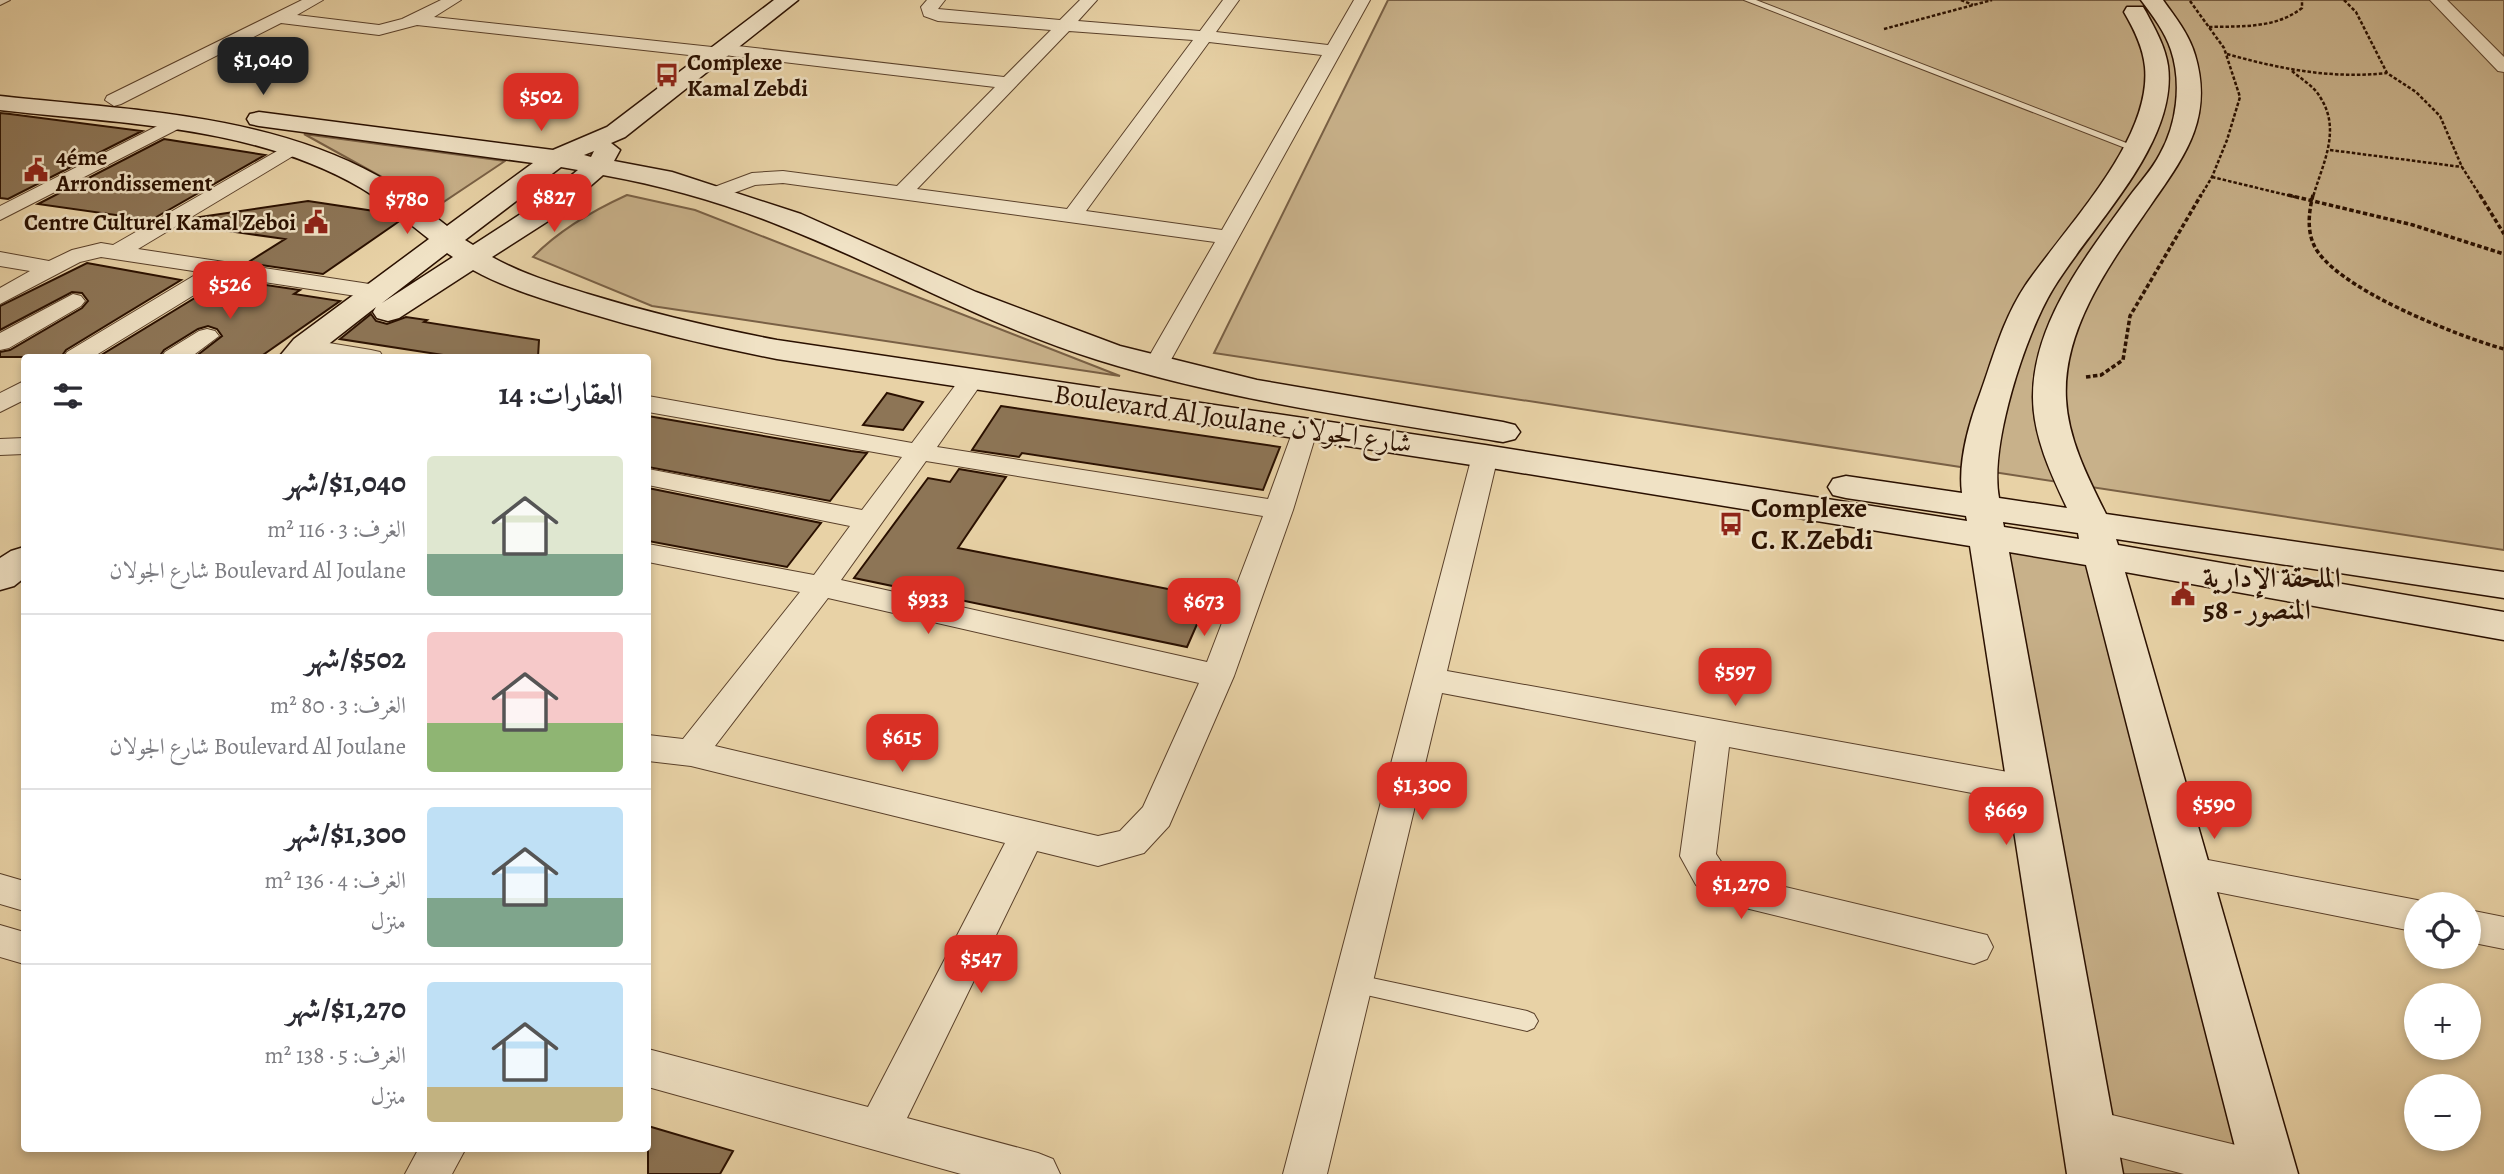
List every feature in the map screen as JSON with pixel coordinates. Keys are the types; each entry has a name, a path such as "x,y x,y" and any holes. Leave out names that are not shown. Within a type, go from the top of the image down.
{"main road":[{"path":"312,353 459,248 556,158 616,132 787,0"},
{"path":"2095,1174 1979,480 1987,425 2022,319 2038,289 2137,149 2148,126 2159,83 2150,39 2126,0"},
{"path":"2152,0 2183,53 2189,83 2183,126 2173,155 2093,271 2078,299 2061,338 2050,379 2050,407 2061,449 2098,540 2269,1174"},
{"name":"Boulevard Al Joulane شارع الجولان","path":"0,84 556,158 663,178 716,193 791,220 1024,322 1109,354 1155,367 1246,388 1985,523"},
{"name":"Boulevard Al Joulane شارع الجولان","path":"0,103 173,124 244,136 291,149 325,161 370,183 459,248 500,272 566,297 673,328 790,352 1304,430 2098,540 2504,584"},
{"path":"312,353 376,292 459,248 546,210 599,165 616,132"},
{"name":"Boulevard Al Joulane شارع الجولان","path":"2098,540 2504,626"},
{"path":"0,578 21,562"}],"street":[{"path":"114,100 315,0"},
{"path":"428,0 451,1"},
{"path":"937,0 929,7 930,12 938,16 1204,36 1334,51"},
{"path":"903,192 1066,27 1089,0"},
{"path":"1073,215 1230,0"},
{"path":"1155,367 1362,0"},
{"path":"2438,0 2504,67"},
{"path":"278,18 379,30 402,27 451,1"},
{"path":"415,20 1009,83"},
{"path":"0,214 173,124"},
{"path":"117,252 291,149"},
{"path":"716,193 752,178 768,176 1229,237"},
{"path":"0,297 62,262 101,250 376,292"},
{"path":"0,260 62,262"},
{"path":"81,354 222,268"},
{"path":"0,344 73,301"},
{"path":"179,354 207,336"},
{"path":"691,753 821,586 972,380"},
{"path":"0,404 21,391"},
{"path":"651,405 919,452 1279,510"},
{"path":"651,748 691,753 1098,851 1131,843 1157,816 1218,676 1279,510 1304,430"},
{"path":"0,447 21,446"},
{"path":"1305,1174 1485,456"},
{"path":"651,478 869,520"},
{"path":"651,554 821,586 1218,676"},
{"path":"1429,679 2030,790"},
{"path":"1714,731 1698,856 1709,874 1729,889 1974,947"},
{"path":"879,1130 1028,832"},
{"path":"2187,871 2404,913"},
{"path":"0,889 21,895"},
{"path":"2481,928 2504,933"},
{"path":"0,941 21,947"},
{"path":"651,1069 1038,1174"},
{"path":"2087,1129 2269,1174"},
{"path":"427,1174 442,1152"}],"lane":[{"path":"0,2 6,0"},
{"path":"1748,0 2137,149"},
{"path":"1353,982 1527,1021"}],"path":[{"path":"1961,0 1974,5"},
{"path":"1849,39 1992,0"},
{"path":"2050,379 2101,376 2123,360 2130,316 2213,177 2227,141 2239,97 2226,54 2189,0"},
{"path":"2209,27 2260,24 2292,18 2302,8 2302,0"},
{"path":"2344,0 2356,12 2387,72 2416,92 2440,117 2462,167 2504,233"},
{"path":"2226,54 2321,76 2363,76 2387,72"},
{"path":"2292,71 2321,97 2333,133 2309,220 2314,248 2353,282 2416,317 2485,345 2504,349"},
{"path":"2330,150 2462,167"},
{"path":"2213,177 2413,225 2504,254"}],"shaded area":[{"path":"1388,0 2504,0 2504,550 1214,353"},
{"path":"304,134 505,161 436,207"},
{"path":"627,195 695,210 1120,376 652,306 533,257 577,222"},
{"path":"1987,537 2102,555 2270,1174 2095,1174"}],"building":[{"name":"4éme Arrondissement","path":"0,113 142,131 8,199 0,198"},
{"path":"164,139 265,155 151,220 38,204"},
{"path":"308,201 394,214 401,220 323,274 247,263 285,239 193,226 194,218"},
{"path":"87,263 181,280 63,354 0,357 0,352 10,350 82,308 88,301 82,293 72,292 0,330 0,306"},
{"path":"226,279 300,290 294,294 340,301 264,354 199,354 222,336 217,329 208,326 198,329 161,354 103,354"},
{"path":"371,314 376,321 387,324 406,317 539,340 538,354 437,354 340,339"},
{"path":"887,393 923,402 903,430 863,425"},
{"path":"1001,406 1280,447 1263,490 1022,453 1019,457 972,450"},
{"path":"651,417 867,453 830,501 651,468"},
{"path":"959,469 1006,477 958,548 1209,597 1187,647 854,578 928,478 950,482"},
{"path":"651,489 821,523 787,567 651,542"},
{"path":"651,1127 733,1151 720,1174 648,1174"}],"place":[{"name":"Complexe Kamal Zebdi","path":"667,75"},
{"name":"4éme Arrondissement","path":"36,170"},
{"name":"Centre Culturel Kamal Zeboi","path":"316,222"},
{"name":"Complexe C. K.Zebdi","path":"1731,524"},
{"name":"الملحقة الإدارية 58 - المنصور","path":"2183,594"}]}
